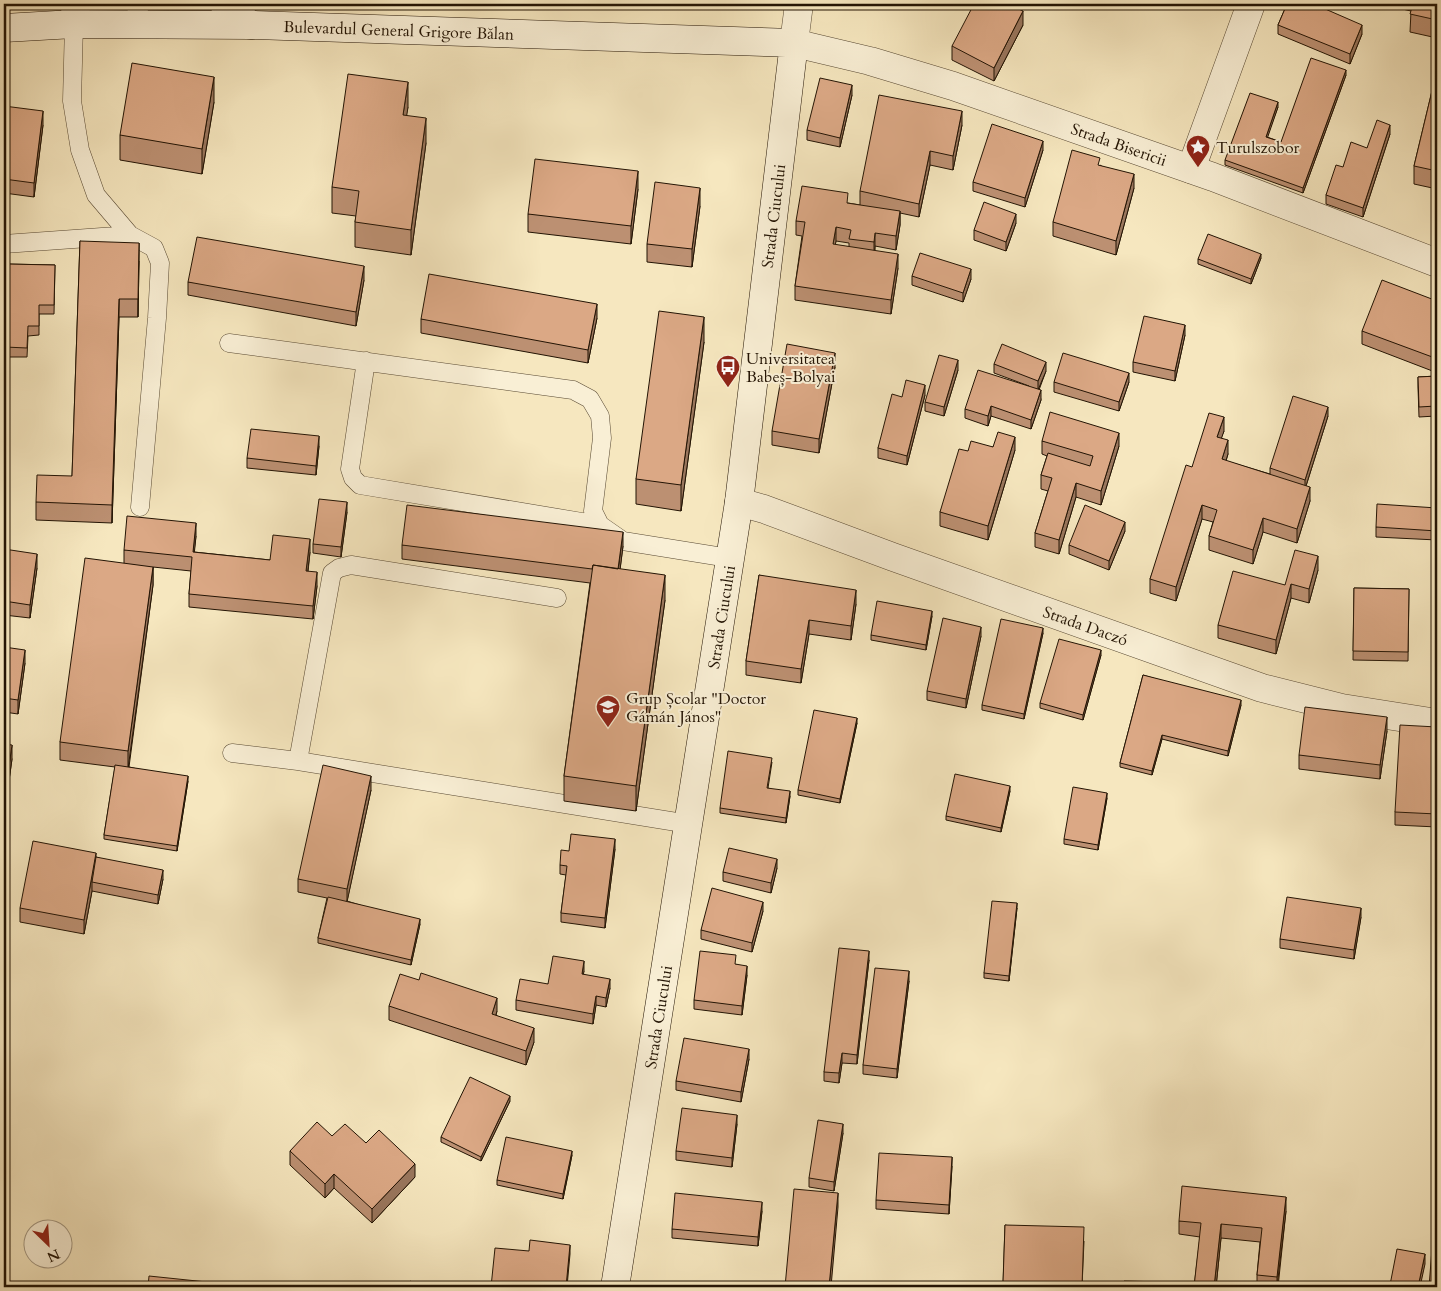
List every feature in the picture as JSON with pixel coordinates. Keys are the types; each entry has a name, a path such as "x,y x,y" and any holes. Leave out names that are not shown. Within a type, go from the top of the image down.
{"main road":[{"path":"224,4 251,25"},
{"name":"Strada Ciucului","path":"615,1287 739,502 799,4"},
{"path":"1191,168 1251,4"},
{"name":"Bulevardul General Grigore Bălan","path":"4,28 75,14 136,14 251,25 794,43"},
{"name":"Strada Bisericii","path":"794,43 870,61 953,86 1191,168 1437,263"},
{"name":"Strada Daczó","path":"739,502 1262,688 1342,708 1437,722"}],"lane":[{"path":"75,14 72,101 80,150 96,195 130,235 154,248 160,263 158,318 140,507"},
{"path":"4,244 130,235"},
{"path":"229,343 573,390 590,399 600,416 602,438 593,511 600,525"},
{"path":"366,361 350,469 353,478 360,485 600,525 623,541 730,558"},
{"path":"298,761 332,573 339,568 351,565 557,598"},
{"path":"232,753 298,761 689,824"}],"building":[{"path":"974,4 1008,4 1023,11 994,68 952,46"},
{"path":"1287,4 1325,4 1323,8 1362,25 1350,54 1278,25"},
{"path":"1413,4 1437,4 1437,20 1410,14"},
{"path":"1311,58 1346,70 1303,188 1225,160 1250,93 1278,102 1266,137 1281,142"},
{"path":"132,63 214,77 202,149 120,135"},
{"path":"1437,70 1437,171 1414,166"},
{"path":"348,74 408,82 403,115 426,118 411,230 355,222 359,191 332,187"},
{"path":"820,78 852,85 840,138 807,130"},
{"path":"879,95 962,111 953,156 930,151 919,204 860,191"},
{"path":"4,106 43,111 34,183 4,179"},
{"path":"1377,120 1390,125 1363,208 1326,195 1336,165 1343,167 1351,142 1367,148"},
{"path":"992,124 1043,141 1025,198 973,182"},
{"path":"1072,150 1100,158 1098,165 1134,174 1116,241 1053,222"},
{"path":"535,159 638,171 631,226 528,214"},
{"path":"655,182 700,188 692,249 647,244"},
{"path":"802,186 848,193 847,203 900,211 896,236 875,233 874,242 849,239 851,230 836,227 833,244 898,254 891,300 795,286 805,222 796,221"},
{"path":"984,202 1016,214 1006,242 974,230"},
{"path":"1208,234 1261,254 1251,279 1198,259"},
{"path":"197,237 364,266 356,312 188,282"},
{"path":"80,241 139,243 138,299 119,299 112,505 36,502 37,475 72,476"},
{"path":"920,253 971,269 963,293 912,276"},
{"path":"7,264 55,265 54,305 39,305 39,326 28,326 27,348 5,347"},
{"path":"429,274 597,304 588,350 421,319"},
{"path":"1382,280 1437,301 1437,352 1435,358 1362,331"},
{"path":"659,311 704,317 681,485 636,479"},
{"path":"1144,316 1185,325 1175,371 1133,362"},
{"path":"787,344 835,353 819,439 772,431"},
{"path":"1002,344 1046,362 1038,381 994,364"},
{"path":"1063,353 1129,373 1119,402 1054,382"},
{"path":"939,355 958,360 944,407 925,402"},
{"path":"978,370 1041,390 1031,420 991,406 988,416 965,409"},
{"path":"1437,376 1437,429 1436,406 1419,407 1418,377"},
{"path":"906,380 925,385 907,456 878,448 892,394 902,397"},
{"path":"1293,396 1328,407 1305,480 1270,468"},
{"path":"1050,412 1119,433 1101,491 1076,483 1059,540 1035,533 1052,478 1041,475 1048,453 1090,466 1093,456 1042,441"},
{"path":"1209,413 1224,417 1217,437 1228,440 1222,459 1310,487 1297,529 1263,518 1253,550 1209,536 1217,510 1202,505 1176,587 1150,579 1186,465 1192,467"},
{"path":"251,429 319,436 316,466 247,458"},
{"path":"998,432 1015,437 988,526 940,512 959,449 968,451 971,441 993,447"},
{"path":"319,499 347,502 341,547 313,544"},
{"path":"1377,504 1437,508 1437,531 1376,527"},
{"path":"407,505 623,532 618,569 593,565 592,569 402,545"},
{"path":"1085,505 1125,522 1109,561 1069,545"},
{"path":"127,516 196,523 193,552 270,560 273,535 310,539 306,571 317,572 313,606 189,594 192,557 124,550"},
{"path":"4,549 37,554 30,605 4,601"},
{"path":"1295,550 1318,556 1309,589 1291,584 1276,640 1218,625 1233,571 1285,585"},
{"path":"85,558 153,567 128,751 60,742"},
{"path":"593,565 665,575 636,786 564,776"},
{"path":"759,575 856,590 851,626 809,620 801,669 746,661"},
{"path":"1354,588 1409,589 1408,652 1353,651"},
{"path":"877,601 932,611 926,645 871,635"},
{"path":"943,618 981,627 966,699 927,691"},
{"path":"1001,619 1043,628 1024,714 982,705"},
{"path":"1059,639 1101,650 1083,715 1040,703"},
{"path":"4,647 25,650 18,700 4,698"},
{"path":"1143,675 1241,700 1228,751 1162,735 1152,771 1120,763"},
{"path":"1305,707 1387,717 1380,765 1299,755"},
{"path":"814,710 857,718 840,799 798,790"},
{"path":"1400,725 1437,727 1437,814 1395,812"},
{"path":"4,744 12,745 5,795 4,795"},
{"path":"728,751 772,758 767,788 790,791 786,818 720,808"},
{"path":"115,765 188,776 177,846 104,835"},
{"path":"323,765 371,776 347,889 298,879"},
{"path":"955,774 1010,786 1001,828 946,816"},
{"path":"1073,787 1107,793 1098,845 1064,839"},
{"path":"571,834 615,839 605,918 561,913 567,866 560,865 561,850 569,851"},
{"path":"33,841 96,853 84,920 20,908"},
{"path":"729,848 777,859 771,883 723,872"},
{"path":"96,857 163,870 158,895 92,882"},
{"path":"712,888 763,902 752,943 701,930"},
{"path":"328,897 420,919 411,960 318,938"},
{"path":"1287,897 1361,908 1354,950 1280,939"},
{"path":"992,901 1017,903 1009,976 984,973"},
{"path":"839,948 869,951 857,1055 842,1053 839,1073 824,1072"},
{"path":"700,951 736,955 735,964 747,966 742,1006 694,1000"},
{"path":"553,956 584,961 582,974 610,979 606,998 596,996 593,1014 516,1000 520,979 548,984"},
{"path":"875,968 909,971 897,1069 863,1065"},
{"path":"421,973 497,998 492,1014 534,1028 526,1051 389,1006 400,974 419,980"},
{"path":"684,1038 749,1049 741,1092 676,1081"},
{"path":"470,1077 510,1096 481,1157 441,1137"},
{"path":"682,1108 737,1115 732,1158 676,1151"},
{"path":"818,1120 843,1124 834,1182 809,1178"},
{"path":"317,1122 332,1136 345,1124 366,1143 379,1130 415,1164 372,1209 334,1174 325,1184 290,1151"},
{"path":"506,1137 572,1151 563,1194 497,1180"},
{"path":"879,1153 952,1157 949,1205 876,1200"},
{"path":"1182,1186 1286,1197 1277,1277 1257,1275 1262,1228 1221,1224 1214,1287 1194,1287 1201,1223 1179,1221"},
{"path":"794,1189 838,1193 829,1287 785,1287"},
{"path":"675,1193 762,1202 758,1237 672,1229"},
{"path":"1005,1225 1084,1227 1082,1287 1047,1287 1047,1284 1003,1282"},
{"path":"1433,1236 1437,1237 1437,1287 1429,1287"},
{"path":"530,1240 570,1245 566,1287 491,1287 495,1248 529,1251"},
{"path":"1397,1249 1425,1254 1418,1287 1375,1287 1376,1282 1390,1285"},
{"path":"149,1276 226,1284 225,1287 148,1287"},
{"path":"410,1281 422,1287 407,1287"},
{"path":"1124,1281 1164,1282 1164,1287 1123,1287"}],"place":[{"name":"Turulszobor","path":"1198,168"},
{"name":"Universitatea Babeș-Bolyai","path":"728,388"},
{"name":"Grup Școlar \"Doctor Gámán János\"","path":"608,728"}]}
